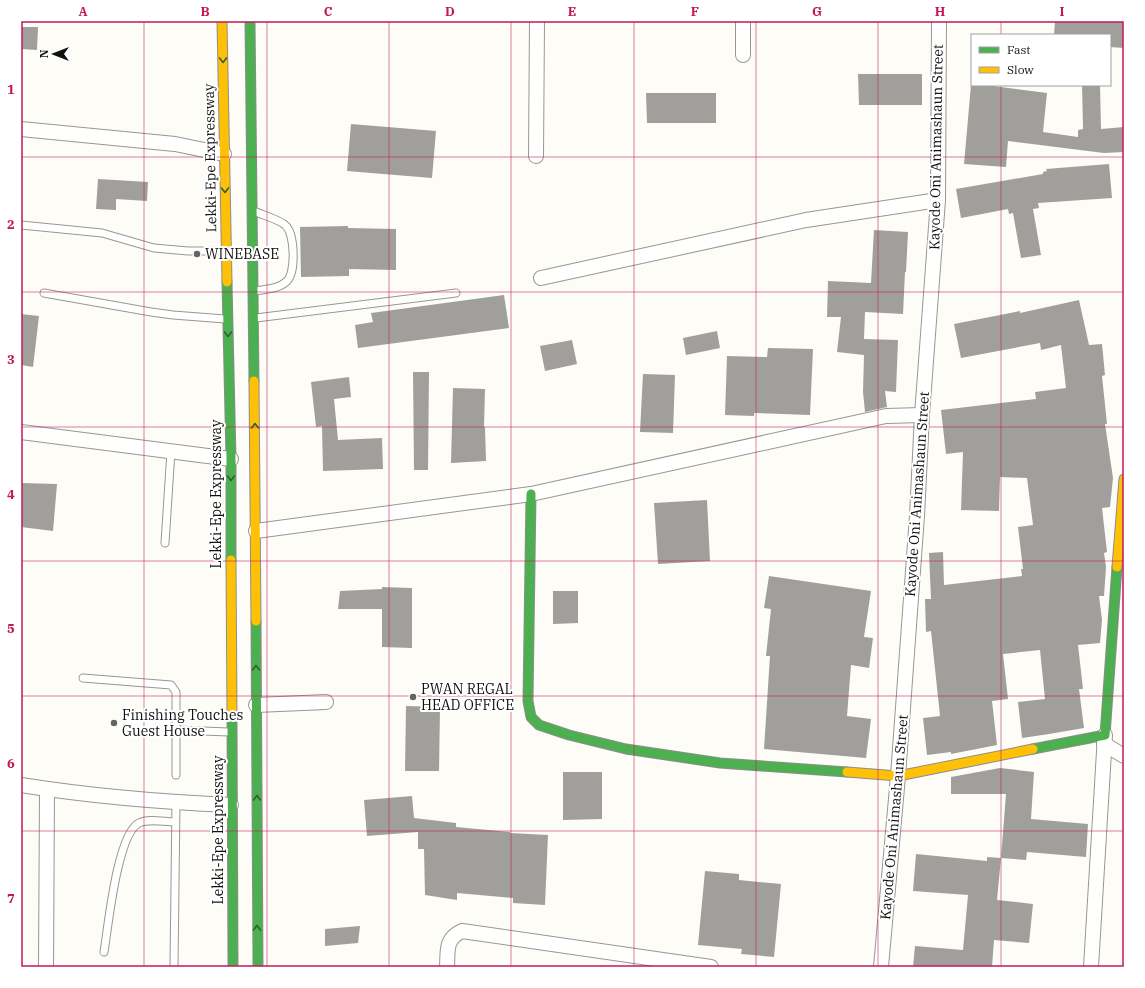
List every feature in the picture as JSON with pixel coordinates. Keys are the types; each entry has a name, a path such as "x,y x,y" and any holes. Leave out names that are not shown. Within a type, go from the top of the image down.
{"main road":[{"name":"Lekki-Epe Expressway","path":"222,21 231,459 231,805 233,967"},
{"path":"250,21 256,531 258,967"},
{"path":"531,494 528,700 531,717 539,725 569,735 626,749 720,763 898,776 1105,740 1124,479"}],"street":[{"path":"536,156 537,21"},
{"path":"743,21 743,55"},
{"name":"Kayode Oni Animashaun Street","path":"881,967 898,776 938,200 939,21"},
{"path":"21,129 175,144 224,154"},
{"path":"541,278 806,220 938,200"},
{"path":"256,531 531,494 886,416 922,415"},
{"path":"21,432 231,459"},
{"path":"256,705 326,702"},
{"path":"1105,740 1124,756"},
{"path":"1091,967 1105,740"},
{"path":"21,785 176,802 231,805"},
{"path":"46,967 47,789"},
{"path":"447,967 448,946 450,940 462,931 711,967"}],"lane":[{"path":"252,210 285,225 291,233 293,245 292,272 288,280 281,286 253,292"},
{"path":"21,225 102,233 154,248 188,251 226,251"},
{"path":"44,293 174,316 228,319"},
{"path":"254,319 456,293"},
{"path":"165,543 170,451"},
{"path":"83,678 170,685 176,692 176,775"},
{"path":"176,730 231,732"},
{"path":"174,967 176,802"},
{"path":"104,952 118,860 132,830 138,824 146,821 175,822"}],"building":[{"path":"1055,21 1124,21 1124,48 1111,47 1111,34 1054,34"},
{"path":"21,27 38,27 37,50 21,49"},
{"path":"858,74 922,74 922,105 859,105"},
{"path":"971,85 993,86 1047,93 1043,132 1078,137 1078,130 1083,129 1082,86 1100,86 1101,129 1124,127 1124,152 1104,153 1008,141 1006,167 964,164"},
{"path":"646,93 716,93 716,123 647,123"},
{"path":"351,124 436,131 432,178 347,171"},
{"path":"1109,164 1112,198 1038,203 1039,208 1033,209 1041,255 1021,258 1013,213 1009,214 1008,209 961,218 956,189 1043,174 1043,172 1047,171 1046,169"},
{"path":"98,179 148,182 147,201 116,199 116,210 96,209"},
{"path":"348,226 348,228 396,229 396,270 349,269 349,276 301,277 300,227"},
{"path":"874,230 908,232 903,314 865,312 864,339 898,340 896,392 885,391 887,407 865,412 863,392 864,355 837,352 841,317 827,317 828,281 871,283"},
{"path":"504,295 509,328 358,348 355,325 373,322 371,313"},
{"path":"1079,300 1089,345 1102,344 1105,375 1102,376 1107,424 1105,424 1113,478 1110,507 1102,508 1107,552 1104,553 1106,567 1104,596 1099,596 1102,620 1100,643 1078,645 1083,689 1079,689 1084,728 1022,738 1018,702 1045,699 1040,650 1003,654 1008,699 992,701 997,745 951,754 951,752 927,755 923,718 940,716 931,631 926,632 925,599 931,599 929,553 943,552 944,585 1022,576 1021,569 1023,569 1018,527 1033,525 1027,478 1000,477 999,511 961,510 963,452 946,454 941,410 1036,399 1035,392 1066,388 1061,345 1041,350 1040,343 961,358 954,324 1020,311 1020,313"},
{"path":"21,314 39,316 33,367 21,365"},
{"path":"717,331 720,348 686,355 683,338"},
{"path":"572,340 577,364 545,371 540,346"},
{"path":"768,348 813,349 810,415 754,413 754,416 725,415 727,356 767,357"},
{"path":"413,372 429,372 428,470 414,470"},
{"path":"643,374 675,375 673,433 640,432"},
{"path":"349,377 351,397 334,399 338,440 382,438 383,469 323,471 322,426 316,427 311,382"},
{"path":"453,388 485,389 484,427 486,461 451,463"},
{"path":"21,483 57,484 53,531 21,527"},
{"path":"707,500 710,561 658,564 654,503"},
{"path":"769,576 871,591 864,637 873,638 869,668 851,665 847,716 871,719 866,758 764,749 770,656 766,656 771,609 764,608"},
{"path":"382,587 412,588 412,648 382,647 382,609 338,609 340,591 382,589"},
{"path":"553,591 578,591 578,623 553,624"},
{"path":"406,706 440,707 439,771 405,771"},
{"path":"1000,768 1034,772 1031,819 1088,824 1086,857 1027,852 1026,860 1001,858 1006,794 951,794 951,777"},
{"path":"563,772 602,772 602,819 563,820"},
{"path":"412,796 414,818 456,823 456,827 510,833 548,835 545,905 513,903 513,898 457,893 457,900 425,895 424,849 418,849 418,832 367,836 364,800"},
{"path":"916,854 987,861 987,857 1001,858 997,900 1033,904 1029,943 994,940 992,967 913,967 915,946 963,950 968,895 913,891"},
{"path":"705,871 739,874 739,880 781,884 774,957 741,954 742,949 698,945"},
{"path":"360,926 358,943 325,946 325,929"}],"traffic: fast":[{"path":"250,21 254,381"},
{"path":"227,282 231,459 231,560"},
{"path":"531,494 528,701 531,717 539,725 569,735 626,749 720,763 847,772"},
{"path":"1033,749 1105,735 1117,567"},
{"path":"256,621 258,967"},
{"path":"232,716 233,967"}],"traffic: slow":[{"path":"222,21 227,282"},
{"path":"254,381 256,621"},
{"path":"1117,567 1124,479"},
{"path":"231,560 232,716"},
{"path":"847,772 898,776 1033,749"}],"place":[{"name":"WINEBASE","path":"197,254"},
{"name":"PWAN REGAL HEAD OFFICE","path":"413,697"},
{"name":"Finishing Touches Guest House","path":"114,723"}]}
